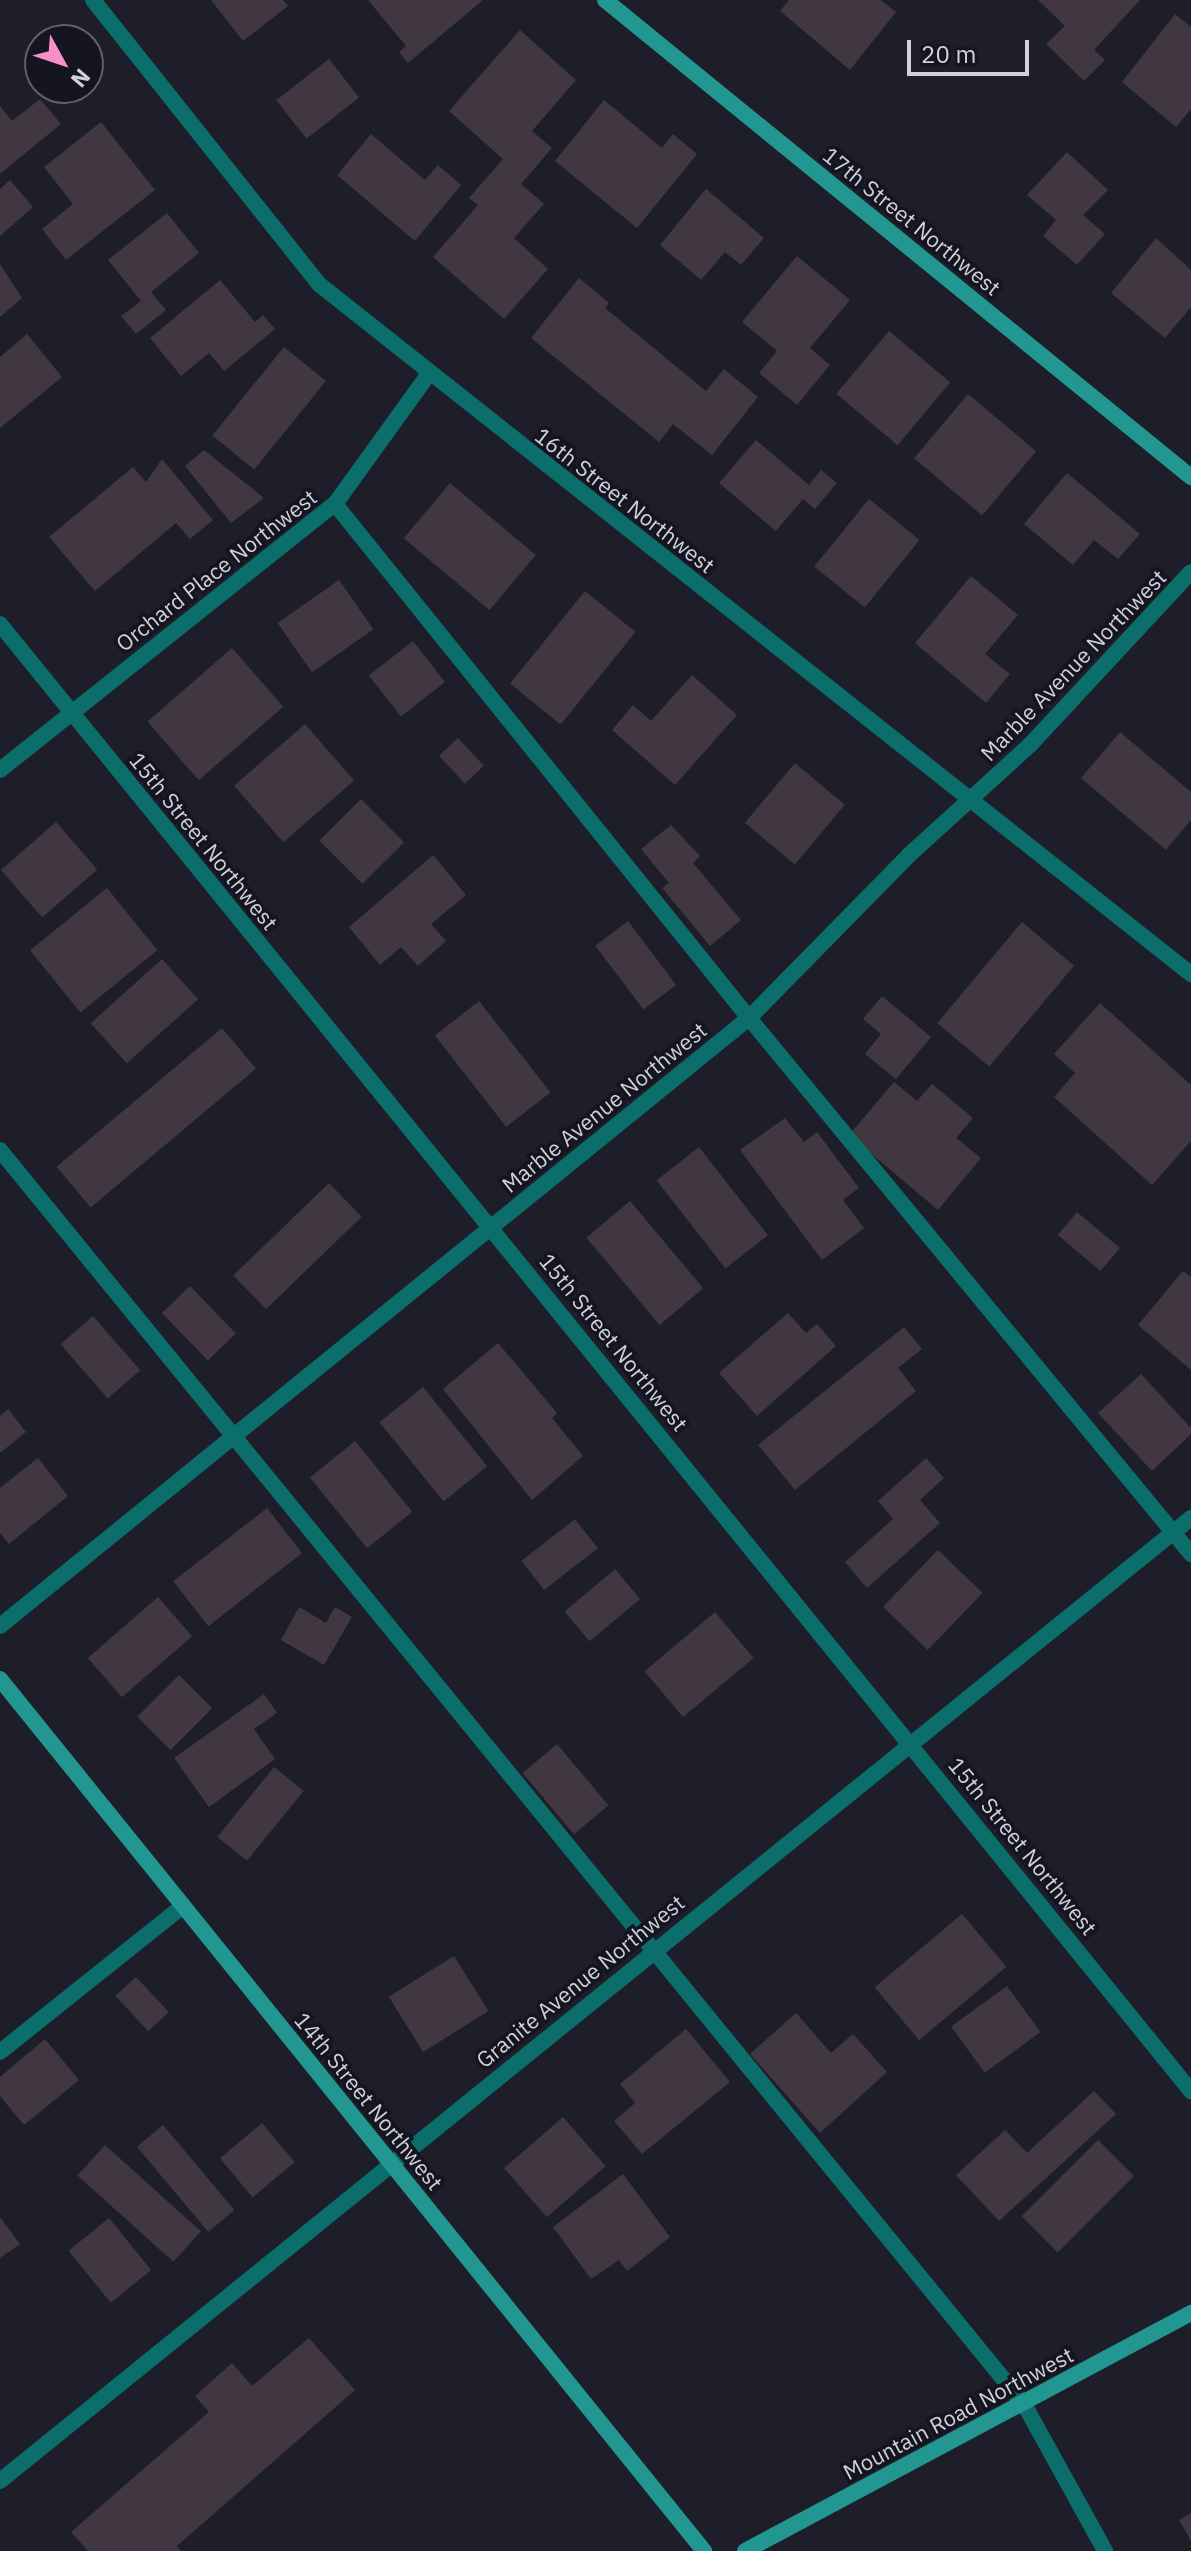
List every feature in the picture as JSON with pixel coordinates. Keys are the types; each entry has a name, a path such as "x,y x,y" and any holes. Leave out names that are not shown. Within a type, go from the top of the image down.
{"street":[{"name":"16th Street Northwest","path":"93,0 320,285 428,375 975,798 1191,974"},
{"name":"17th Street Northwest","path":"605,0 1191,477"},
{"name":"Orchard Place Northwest","path":"0,770 335,504 428,375"},
{"path":"335,504 749,1018 1191,1554"},
{"name":"Marble Avenue Northwest","path":"0,1626 231,1435 749,1018 909,855 975,798 1191,572"},
{"name":"15th Street Northwest","path":"0,624 911,1741 1191,2091"},
{"path":"0,1150 1024,2404 1105,2551"},
{"name":"Granite Avenue Northwest","path":"0,2481 392,2165 652,1950 1191,1518"},
{"name":"14th Street Northwest","path":"0,1679 704,2551"},
{"path":"0,2052 183,1906"},
{"name":"Mountain Road Northwest","path":"745,2551 1191,2313"}],"building":[{"path":"211,0 283,0 288,6 243,41"},
{"path":"368,0 483,0 408,63 399,52 406,46"},
{"path":"789,0 881,0 896,12 850,70 780,11"},
{"path":"1038,0 1140,0 1094,50 1105,60 1084,81 1046,44 1065,26"},
{"path":"1175,14 1191,27 1191,109 1176,127 1122,82"},
{"path":"520,30 576,80 532,131 552,148 521,184 544,204 514,238 548,269 504,319 433,257 478,205 469,198 503,159 449,111"},
{"path":"329,59 359,98 306,139 276,100"},
{"path":"604,100 662,148 673,134 697,154 637,228 555,161"},
{"path":"34,104 44,104 61,124 0,174 0,106 12,121"},
{"path":"101,122 155,190 66,260 42,229 73,204 44,167"},
{"path":"371,134 425,180 438,165 461,185 415,241 337,175"},
{"path":"1067,152 1108,190 1083,215 1105,234 1077,265 1043,236 1056,220 1027,195"},
{"path":"10,180 33,207 0,236 0,189"},
{"path":"706,189 764,238 741,265 725,252 701,280 660,245"},
{"path":"167,213 199,253 151,292 166,310 136,334 121,316 141,301 108,260"},
{"path":"1156,238 1191,270 1191,307 1165,338 1111,293"},
{"path":"797,256 850,300 810,348 830,365 797,405 759,373 777,351 742,322"},
{"path":"0,264 22,298 0,317"},
{"path":"579,278 609,303 605,308 706,391 724,369 758,397 712,455 673,424 659,442 531,338"},
{"path":"220,280 255,322 263,315 275,329 224,371 209,353 181,376 150,338"},
{"path":"889,331 950,382 898,445 836,394"},
{"path":"27,334 62,377 0,428 0,357"},
{"path":"284,347 326,381 254,470 212,436"},
{"path":"968,394 1036,451 982,516 914,458"},
{"path":"756,440 809,485 821,470 837,483 815,509 803,499 776,531 719,483"},
{"path":"204,450 264,498 231,523 185,466"},
{"path":"162,459 213,520 190,539 176,523 95,591 49,537 133,467 146,482"},
{"path":"1067,473 1140,534 1118,559 1094,540 1073,565 1024,524"},
{"path":"450,483 536,555 490,610 404,538"},
{"path":"869,499 920,540 865,608 814,567"},
{"path":"971,576 1018,615 985,654 1010,674 986,703 915,643"},
{"path":"339,580 373,629 312,672 278,623"},
{"path":"585,591 636,632 561,724 510,683"},
{"path":"413,641 445,682 401,716 369,675"},
{"path":"232,648 283,707 199,780 147,721"},
{"path":"692,675 737,715 675,785 612,730 633,705 651,721"},
{"path":"305,724 354,781 283,842 234,786"},
{"path":"1120,732 1191,792 1191,820 1166,850 1081,778"},
{"path":"458,738 484,766 465,784 439,756"},
{"path":"795,763 845,805 795,865 745,823"},
{"path":"361,799 404,842 362,884 319,841"},
{"path":"56,822 97,870 42,917 1,870"},
{"path":"671,825 700,856 693,863 741,920 710,946 662,888 669,883 641,849"},
{"path":"433,855 466,895 431,924 446,941 418,966 401,947 380,965 349,927"},
{"path":"107,888 157,950 80,1012 30,950"},
{"path":"628,921 676,985 643,1010 595,946"},
{"path":"1022,922 1074,966 989,1067 937,1023"},
{"path":"162,959 198,999 127,1063 91,1023"},
{"path":"882,996 931,1037 896,1079 865,1054 881,1034 863,1019"},
{"path":"479,1001 550,1092 506,1127 435,1035"},
{"path":"1100,1003 1191,1085 1191,1141 1152,1185 1054,1097 1075,1073 1054,1054"},
{"path":"222,1028 256,1069 91,1207 57,1167"},
{"path":"894,1082 917,1101 932,1084 973,1118 956,1138 981,1158 938,1210 849,1135"},
{"path":"785,1118 804,1142 817,1132 859,1188 843,1200 864,1228 822,1260 740,1150"},
{"path":"699,1147 768,1235 725,1269 656,1180"},
{"path":"329,1183 362,1217 266,1309 233,1275"},
{"path":"630,1201 703,1288 660,1325 586,1238"},
{"path":"1077,1212 1120,1248 1101,1271 1058,1235"},
{"path":"1183,1271 1191,1277 1191,1370 1138,1325"},
{"path":"190,1286 236,1333 208,1361 162,1313"},
{"path":"788,1313 806,1333 817,1324 836,1346 757,1416 719,1373"},
{"path":"93,1316 140,1370 108,1399 61,1344"},
{"path":"904,1327 922,1349 898,1368 916,1391 795,1490 758,1445"},
{"path":"498,1343 557,1413 552,1418 583,1456 532,1500 443,1389"},
{"path":"1141,1374 1191,1428 1191,1434 1152,1471 1098,1413"},
{"path":"423,1387 487,1466 444,1502 379,1422"},
{"path":"8,1409 26,1432 0,1453 0,1416"},
{"path":"355,1441 412,1512 367,1548 310,1478"},
{"path":"38,1458 68,1496 9,1544 0,1533 0,1488"},
{"path":"926,1458 944,1478 920,1500 940,1523 867,1588 845,1562 893,1519 878,1501"},
{"path":"267,1508 302,1553 208,1626 173,1581"},
{"path":"575,1519 598,1548 544,1590 521,1561"},
{"path":"938,1550 983,1593 928,1650 883,1607"},
{"path":"615,1569 640,1599 590,1641 564,1611"},
{"path":"158,1597 192,1636 122,1697 88,1658"},
{"path":"299,1607 326,1623 335,1607 352,1617 324,1665 281,1640"},
{"path":"715,1612 754,1658 683,1717 645,1671"},
{"path":"179,1675 212,1708 171,1750 137,1717"},
{"path":"264,1694 277,1713 254,1729 275,1759 209,1807 174,1758"},
{"path":"557,1744 608,1805 574,1834 523,1773"},
{"path":"274,1767 304,1791 247,1861 217,1837"},
{"path":"962,1914 1006,1967 919,2040 875,1987"},
{"path":"454,1956 488,2011 423,2052 389,1997"},
{"path":"136,1977 169,2012 148,2031 116,1996"},
{"path":"1007,1986 1041,2032 985,2073 951,2027"},
{"path":"796,2013 831,2053 853,2034 887,2072 820,2133 750,2054"},
{"path":"686,2029 730,2082 642,2154 614,2121 635,2103 620,2084"},
{"path":"45,2039 79,2080 24,2125 0,2096 0,2077"},
{"path":"1094,2091 1116,2114 999,2221 956,2175 1005,2130 1027,2153"},
{"path":"563,2117 606,2166 547,2217 504,2168"},
{"path":"262,2123 295,2162 253,2197 220,2158"},
{"path":"163,2125 234,2210 208,2232 137,2147"},
{"path":"1098,2140 1134,2176 1058,2252 1022,2216"},
{"path":"105,2145 201,2231 173,2262 78,2175"},
{"path":"623,2174 670,2237 627,2271 619,2260 591,2279 553,2227"},
{"path":"0,2217 20,2244 0,2258"},
{"path":"109,2218 151,2270 111,2303 69,2251"},
{"path":"309,2338 355,2390 177,2546 181,2551 88,2551 71,2532 209,2412 195,2396 232,2363 252,2386"},
{"path":"1191,2513 1191,2541 1179,2520"}]}
